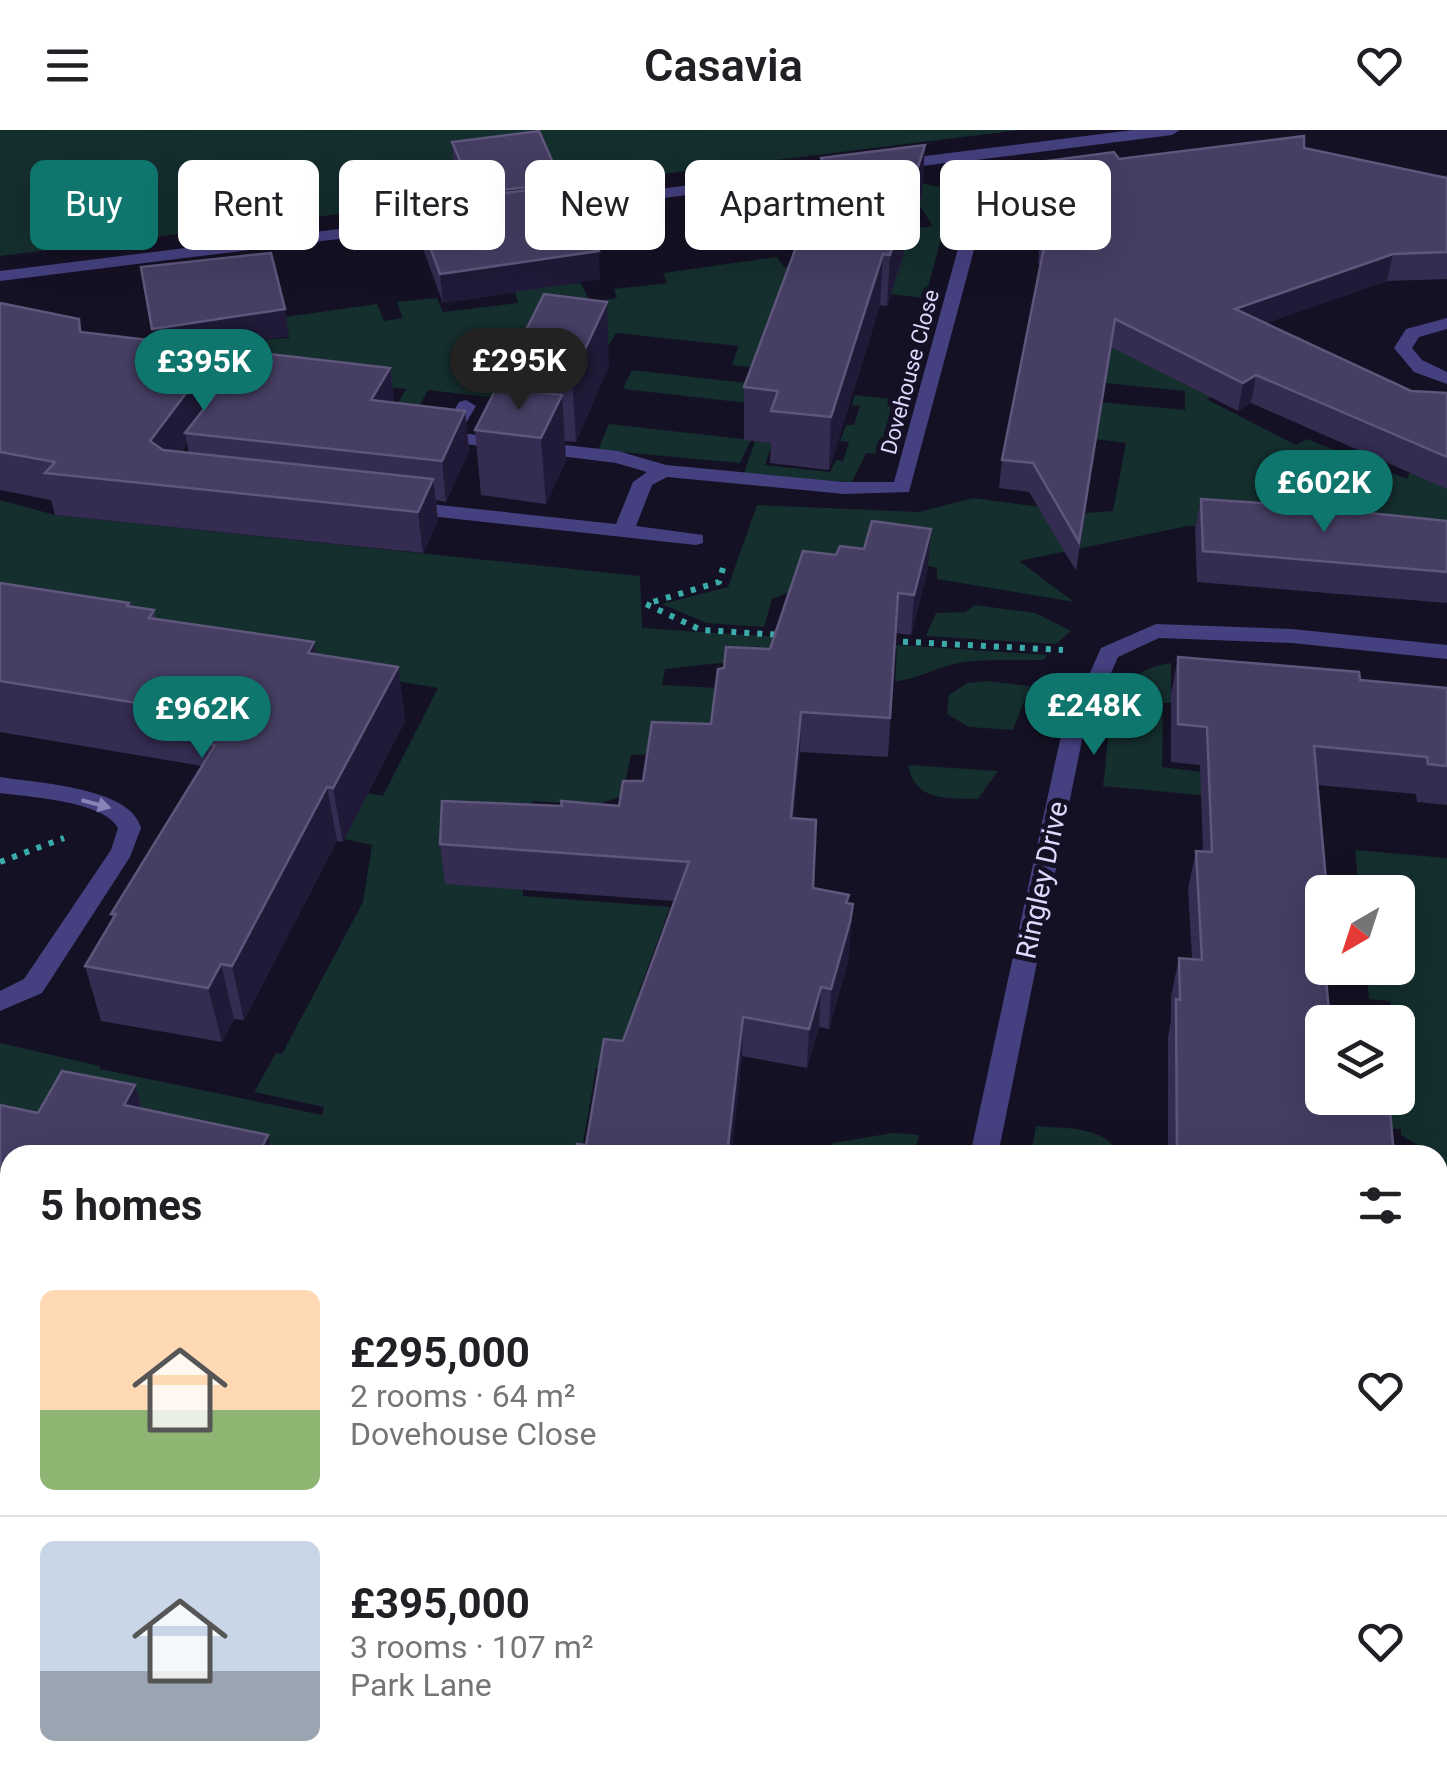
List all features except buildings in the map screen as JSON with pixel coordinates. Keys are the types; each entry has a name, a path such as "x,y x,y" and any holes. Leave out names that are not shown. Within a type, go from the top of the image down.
{"street":[{"path":"665,194 1172,130"},
{"name":"Dovehouse Close","path":"664,471 844,488 902,488 981,194 979,177 965,156"},
{"path":"0,276 339,234"},
{"path":"1447,323 1412,333 1403,348 1407,358 1418,367 1447,378"},
{"path":"466,406 448,437 618,457 664,471"},
{"path":"624,532 643,482 664,471"},
{"path":"388,505 696,540"},
{"path":"1109,653 1156,632 1292,636 1447,652"},
{"name":"Ringley Drive","path":"986,1145 1071,740 1109,653"},
{"path":"0,785 103,804 130,823 122,850 34,986 0,1002"}],"path":[{"path":"700,630 798,636"},
{"path":"876,640 1109,653"}],"green space":[{"path":"0,130 1020,130 777,160 685,160 685,171 665,174 665,160 525,160 525,191 505,194 505,160 339,160 339,214 319,217 319,160 178,160 178,234 158,236 158,160 30,160 30,250 49,250 0,256"},
{"path":"1447,175 1447,236 1265,273 1243,388 1206,399 1296,445 1307,439 1407,479 1411,468 1447,476 1447,542 1188,526 1019,561 1074,602 937,579 937,568 892,561 852,567 772,599 764,627 706,623 662,604 728,587 757,505 919,512 973,498 1087,513 1113,511 1126,443 1095,439 1100,402 1185,410 1185,391 1106,383 1098,322 1412,182"},
{"path":"920,183 940,187 940,243 925,298 861,291 766,369 732,365 739,346 616,333 597,364 506,399 428,390 404,434 382,431 406,389 339,382 329,400 176,383 179,346 289,338 285,317 377,304 384,321 403,318 397,302 437,298 443,312 518,303 514,289 581,283 590,302 617,298 614,289 667,283 663,273 777,257 784,267 836,260 851,250 920,250 920,228 933,226 920,206"},
{"path":"632,370 763,385 757,404 623,389"},
{"path":"855,395 898,400 882,454 866,453 852,482 743,476 758,433 775,434 765,465 830,472 836,460 843,461 849,442 840,441 846,425 854,425 860,406 852,405"},
{"path":"609,424 751,440 740,463 598,450"},
{"path":"0,500 55,515 640,576 642,628 1047,655 1043,660 963,662 895,681 897,650 802,646 802,654 665,669 662,685 717,688 708,753 631,755 622,796 596,805 533,801 521,843 523,896 670,907 637,997 691,1049 690,1075 596,1068 583,1145 127,1145 0,1126 0,1043 100,1069 322,1115 324,1107 254,1092 276,1053 282,1054 363,902 372,845 344,839 368,793 383,796 438,688 0,616"},
{"path":"975,605 1035,613 1071,631 1056,644 926,636 936,613 965,612"},
{"path":"1171,663 1171,703 1163,703 1162,767 1217,774 1241,799 1103,786 1110,726 1122,692 1149,669"},
{"path":"967,683 1030,686 1013,730 969,727 947,714 949,695"},
{"path":"908,765 998,771 978,799 955,798 925,792 917,786"},
{"path":"1355,850 1447,858 1447,1145 1417,1145 1401,1135 1401,1129 1351,1125 1359,1115 1415,1115 1415,1005 1391,1005 1390,1001 1369,999 1368,985 1415,985 1415,875 1357,875"},
{"path":"1036,1126 1094,1133 1113,1145 1033,1145"},
{"path":"893,1133 919,1135 916,1145 833,1143"}]}
